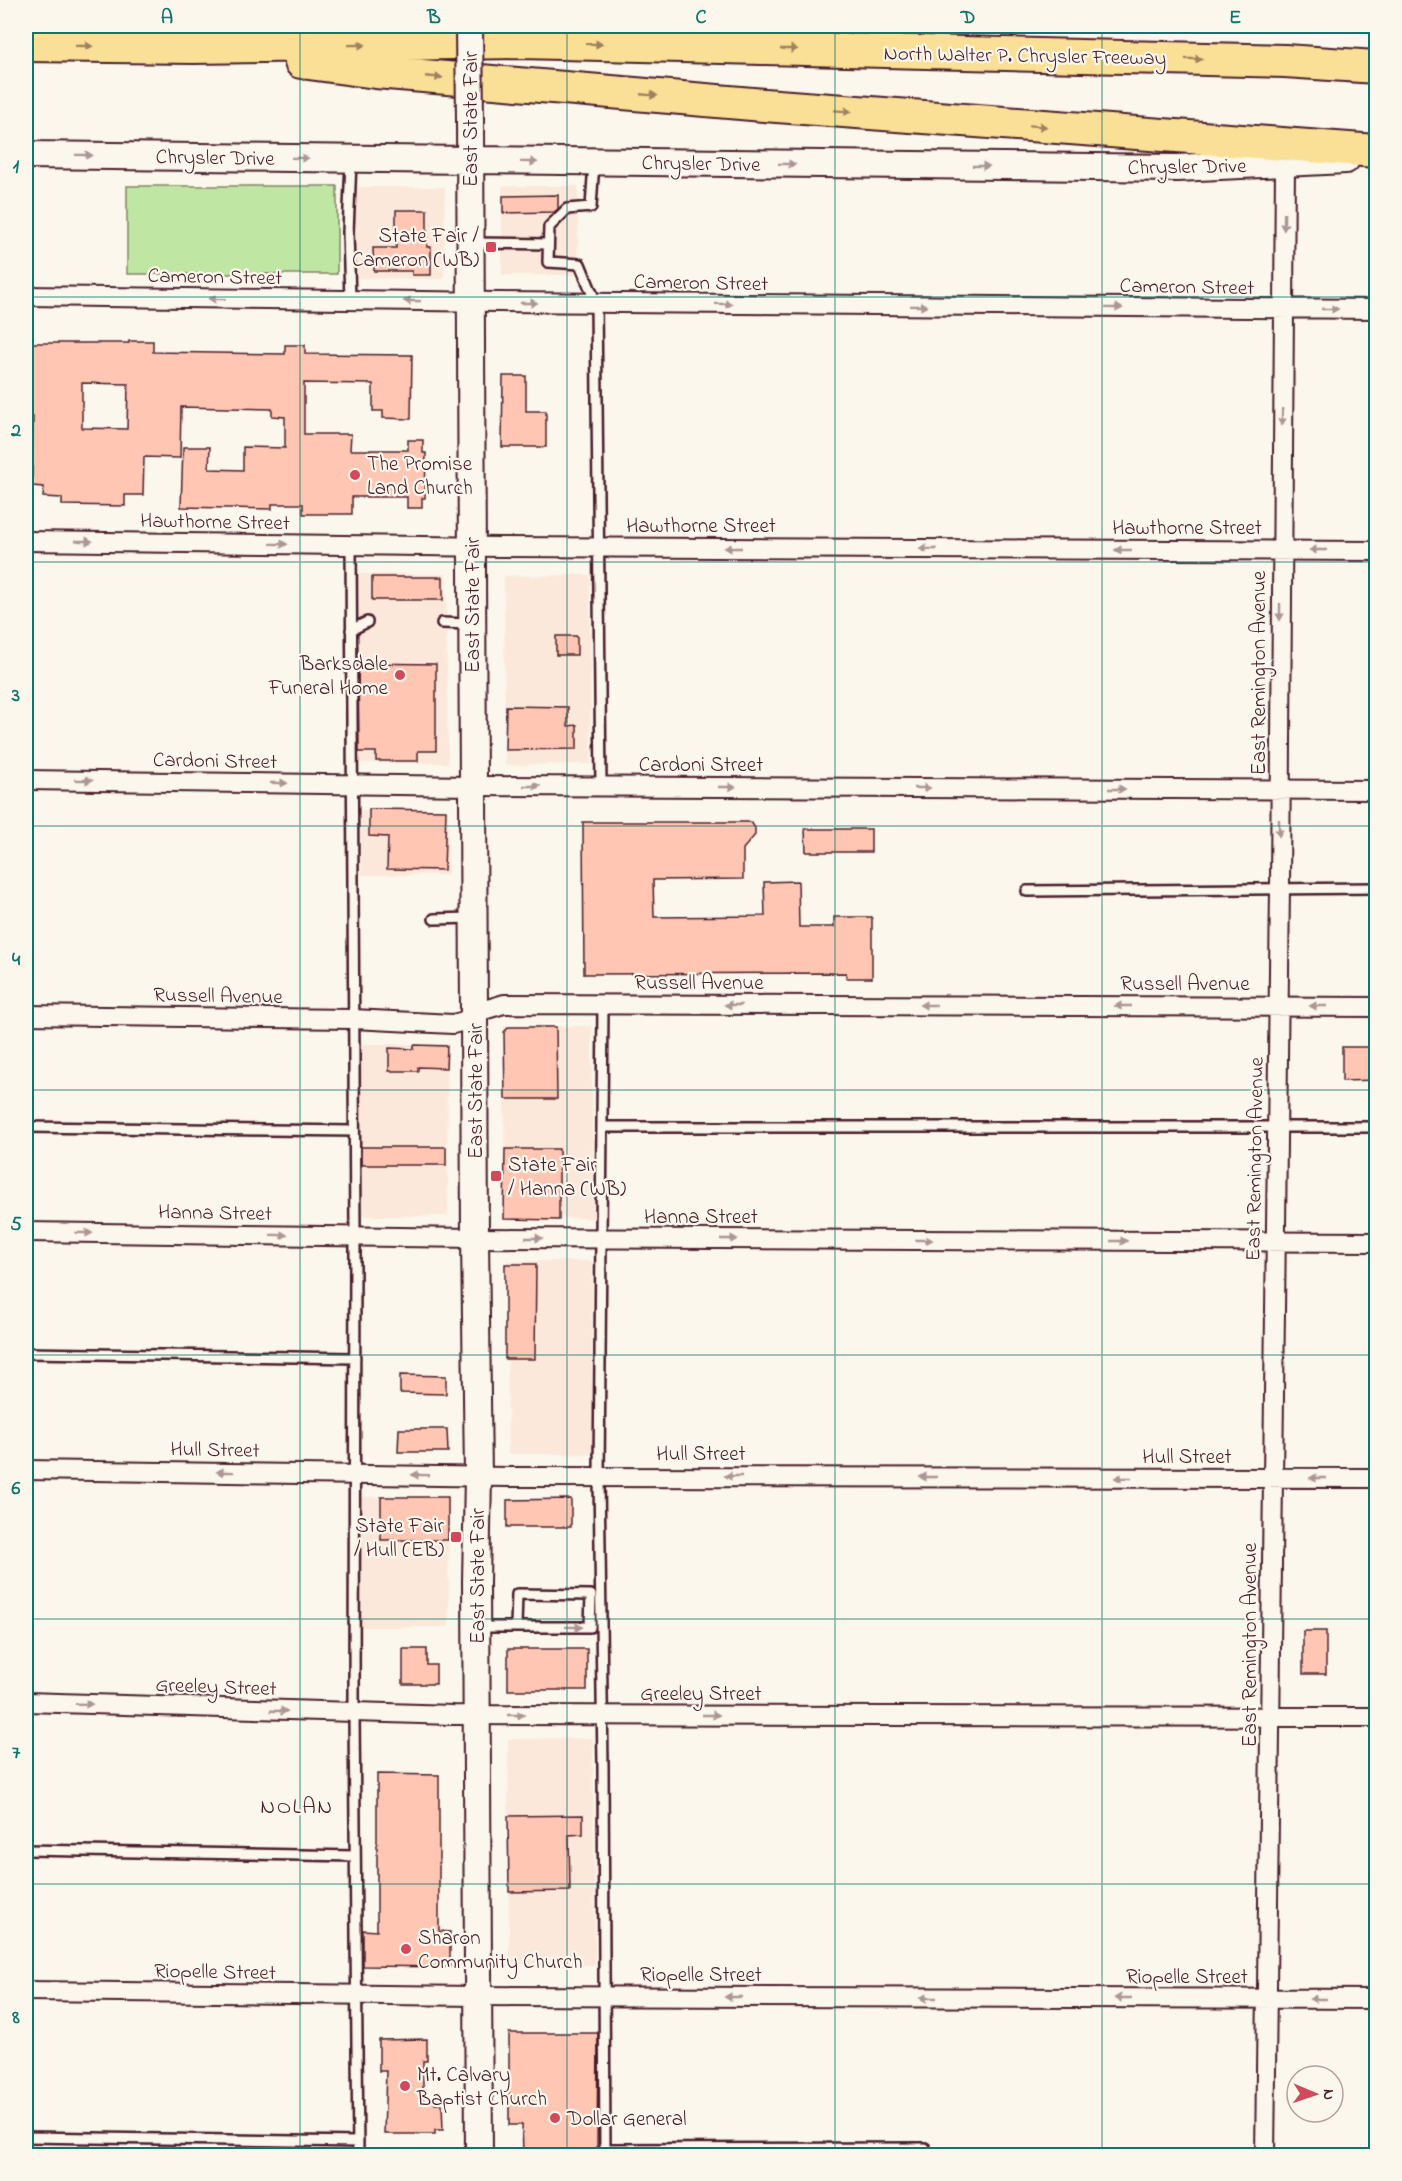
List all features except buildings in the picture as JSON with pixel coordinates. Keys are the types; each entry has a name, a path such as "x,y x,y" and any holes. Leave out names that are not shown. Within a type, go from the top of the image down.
{"highway":[{"name":"North Walter P. Chrysler Freeway","path":"26,45 194,48 521,42 1285,61 1377,67"},
{"path":"194,48 399,74 764,105 1377,151"}],"street":[{"name":"East State Fair","path":"470,26 478,1476 479,2156"},
{"name":"Chrysler Drive","path":"26,155 1177,168 1377,158"},
{"name":"East Remington Avenue","path":"1265,2156 1272,1717 1285,164"},
{"name":"Cameron Street","path":"26,296 1377,309"},
{"name":"Hawthorne Street","path":"26,541 472,547 1377,551"},
{"name":"Cardoni Street","path":"26,780 473,786 1377,790"},
{"name":"Russell Avenue","path":"26,1015 353,1019 453,1024 474,1013 504,1004 1377,1007"},
{"name":"Hanna Street","path":"26,1232 475,1238 1377,1242"},
{"name":"Hull Street","path":"26,1470 478,1476 1377,1478"},
{"name":"Greeley Street","path":"26,1702 354,1714 1377,1717"},
{"name":"Riopelle Street","path":"26,1991 478,1996 1377,1999"}],"lane":[{"path":"350,300 348,231 351,159"},
{"path":"594,162 591,207 567,209 549,226 549,262 580,264 596,303 601,786"},
{"path":"470,243 549,243"},
{"path":"351,545 355,1236 354,1714 358,2156"},
{"path":"351,630 367,622"},
{"path":"442,623 472,624"},
{"path":"1027,891 1377,888"},
{"path":"434,919 474,918"},
{"path":"603,1004 603,1238 599,1476 605,2152 925,2148"},
{"path":"26,1127 354,1131"},
{"path":"603,1127 1377,1127"},
{"path":"26,1353 355,1358"},
{"path":"477,1627 590,1628 591,1595 518,1594 516,1627"},
{"path":"26,1850 355,1856"},
{"path":"26,2137 358,2142"}],"shaded area":[{"path":"502,186 578,186 578,275 502,275"},
{"path":"355,187 445,187 444,279 354,278"},
{"path":"358,574 446,574 448,763 357,763"},
{"path":"590,575 591,764 505,765 504,576"},
{"path":"361,810 448,810 448,875 361,875"},
{"path":"504,1026 592,1026 593,1218 505,1218"},
{"path":"360,1044 447,1044 448,1216 361,1216"},
{"path":"507,1261 592,1261 592,1454 508,1454"},
{"path":"359,1497 448,1497 449,1627 359,1627"},
{"path":"593,1738 595,1965 509,1965 508,1739"}],"green space":[{"path":"127,186 337,186 337,274 127,274"}],"place":[{"name":"State Fair / Cameron (WB)","path":"491,247"},
{"name":"The Promise Land Church","path":"355,475"},
{"name":"Barksdale Funeral Home","path":"400,675"},
{"name":"State Fair / Hanna (WB)","path":"496,1176"},
{"name":"State Fair / Hull (EB)","path":"456,1537"},
{"name":"Sharon Community Church","path":"406,1949"},
{"name":"Mt. Calvary Baptist Church","path":"405,2086"},
{"name":"Dollar General","path":"555,2118"}],"district":[{"name":"NOLAN","path":"297,1805"}]}
